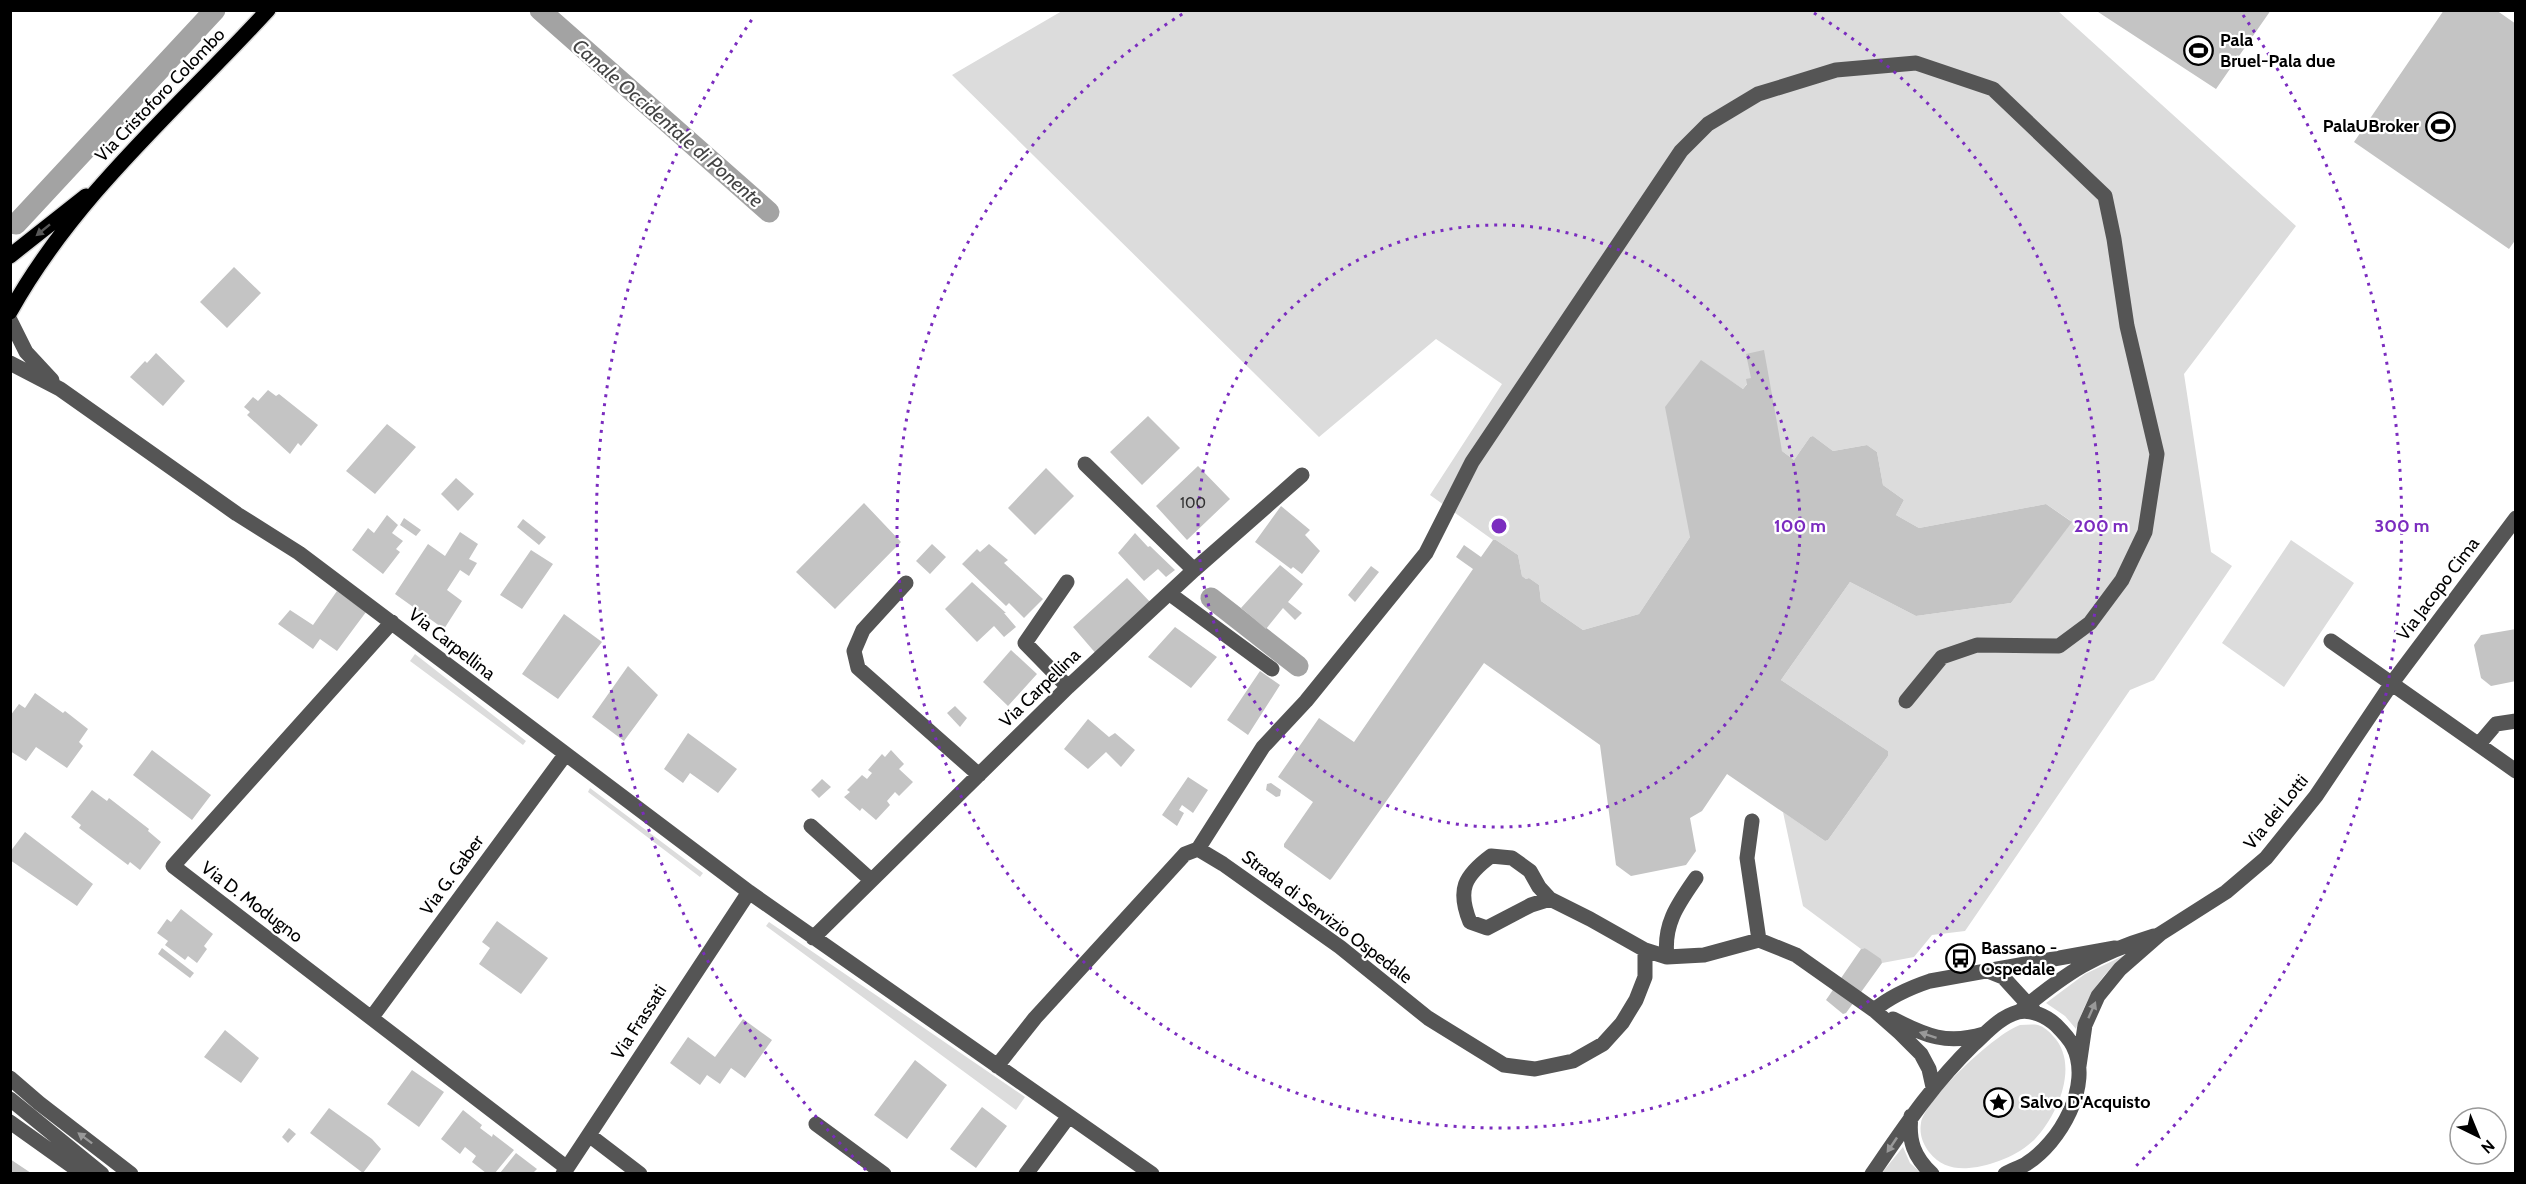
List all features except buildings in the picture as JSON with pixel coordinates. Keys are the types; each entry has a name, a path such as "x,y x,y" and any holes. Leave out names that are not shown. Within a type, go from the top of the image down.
{"main road":[{"name":"Via Cristoforo Colombo","path":"10,312 32,275 105,181 268,10"},
{"name":"Via Cristoforo Colombo","path":"10,256 105,181"}],"street":[{"path":"997,1066 1035,1018 1185,854 1198,849 1263,747 1306,700 1426,553 1472,462 1681,151 1708,124 1758,94 1836,70 1916,63 1993,88 2105,196 2114,238 2127,326 2157,454 2145,532 2122,580 2090,623 2059,646 1977,645 1942,657 1906,701"},
{"path":"10,320 26,352 60,389"},
{"path":"10,363 60,389"},
{"name":"Via Carpellina","path":"60,389 237,514 299,553 565,755 813,938 1152,1173"},
{"path":"1085,464 1194,570"},
{"name":"Via Carpellina","path":"813,938 1068,687 1194,570 1302,475"},
{"name":"Via Jacopo Cima","path":"2392,683 2516,518"},
{"path":"1067,582 1025,643 1068,687"},
{"path":"906,583 863,630 854,651 858,668 979,775"},
{"path":"1170,594 1272,669"},
{"name":"Via D. Modugno","path":"392,622 173,866 372,1017 565,1171"},
{"path":"2331,641 2516,771"},
{"name":"Via dei Lotti","path":"2005,1173 2026,1164 2048,1145 2065,1124 2075,1098 2085,1024 2098,996 2120,969 2160,934 2226,892 2266,858 2316,796 2392,683"},
{"path":"2479,744 2496,724 2516,721"},
{"name":"Via G. Gaber","path":"372,1017 565,755"},
{"path":"1752,821 1747,858 1759,940"},
{"path":"811,826 871,880"},
{"name":"Strada di Servizio Ospedale","path":"1198,849 1223,864 1340,947 1428,1018 1504,1065 1535,1069 1573,1061 1603,1044 1622,1023 1636,1000 1645,977 1645,950"},
{"path":"1550,899 1531,905 1487,928 1470,922 1462,902 1465,885 1474,868 1491,856 1512,858 1530,871 1539,887 1550,899 1590,918 1645,950 1667,957 1704,955 1759,940 1796,955 1874,1010 1921,1054 1929,1069 1933,1087"},
{"path":"1667,957 1665,940 1668,926 1681,900 1696,878"},
{"name":"Via Frassati","path":"565,1171 749,892"},
{"name":"Via dei Lotti","path":"1872,1173 1933,1087 1996,1023 2028,1010 2060,978 2115,948 2160,934"},
{"path":"1874,1010 1889,998 1930,981 2115,948"},
{"path":"1988,971 2003,977 2028,1010"},
{"path":"1874,1010 1914,1030 1948,1040 1967,1039 1985,1034"},
{"name":"Via dei Lotti","path":"2028,1010 2051,1020 2064,1033 2074,1046 2079,1066"},
{"path":"10,1078 131,1173"},
{"path":"10,1099 102,1173"},
{"path":"1026,1173 1069,1116"},
{"path":"1911,1116 1909,1133 1914,1153 1932,1173"},
{"path":"10,1122 83,1173"},
{"path":"816,1124 884,1173"},
{"path":"589,1135 640,1173"}],"shaded area":[{"path":"1062,11 2058,11 2296,226 2184,374 2211,552 2232,566 2154,680 2130,690 1965,931 1932,935 1914,957 1882,963 1865,948 1861,949 1803,906 1783,812 1825,841 1828,840 1888,756 1888,751 1781,680 1850,582 1916,616 2011,603 2071,521 2046,504 1919,528 1896,515 1904,500 1883,485 1877,452 1867,445 1833,451 1813,436 1794,460 1782,451 1751,378 1743,389 1701,361 1690,537 1639,614 1583,630 1541,601 1539,585 1522,576 1518,555 1430,495 1502,384 1436,339 1319,437 952,75"},
{"path":"2291,540 2354,583 2284,687 2222,643"},
{"path":"415,654 526,741 523,745 410,661"},
{"path":"590,788 703,873 700,877 588,792"},
{"path":"769,922 1025,1097 1016,1110 766,926"},
{"path":"2125,955 2108,971 2095,988 2084,1007 2076,1029 2065,1016 2046,1003 2085,974"},
{"path":"2020,1025 2036,1025 2046,1029 2061,1047 2065,1061 2063,1089 2051,1117 2029,1145 2005,1159 1969,1168 1952,1167 1942,1163 1933,1157 1922,1139 1921,1123 1926,1112 1948,1083 1979,1053 2009,1030"},
{"path":"1903,1147 1910,1163 1921,1173 1881,1174"}],"waterway":[{"name":"Canale Occidentale di Ponente","path":"16,224 215,10"},
{"name":"Canale Occidentale di Ponente","path":"540,10 769,212"},
{"name":"Canale Occidentale di Ponente","path":"1211,598 1298,666"}],"place":[{"name":"Pala Bruel-Pala due","path":"2199,50"},
{"name":"PalaUBroker","path":"2440,126"},
{"name":"Bassano - Ospedale","path":"1960,958"},
{"name":"Salvo D'Acquisto","path":"1999,1102"}]}
